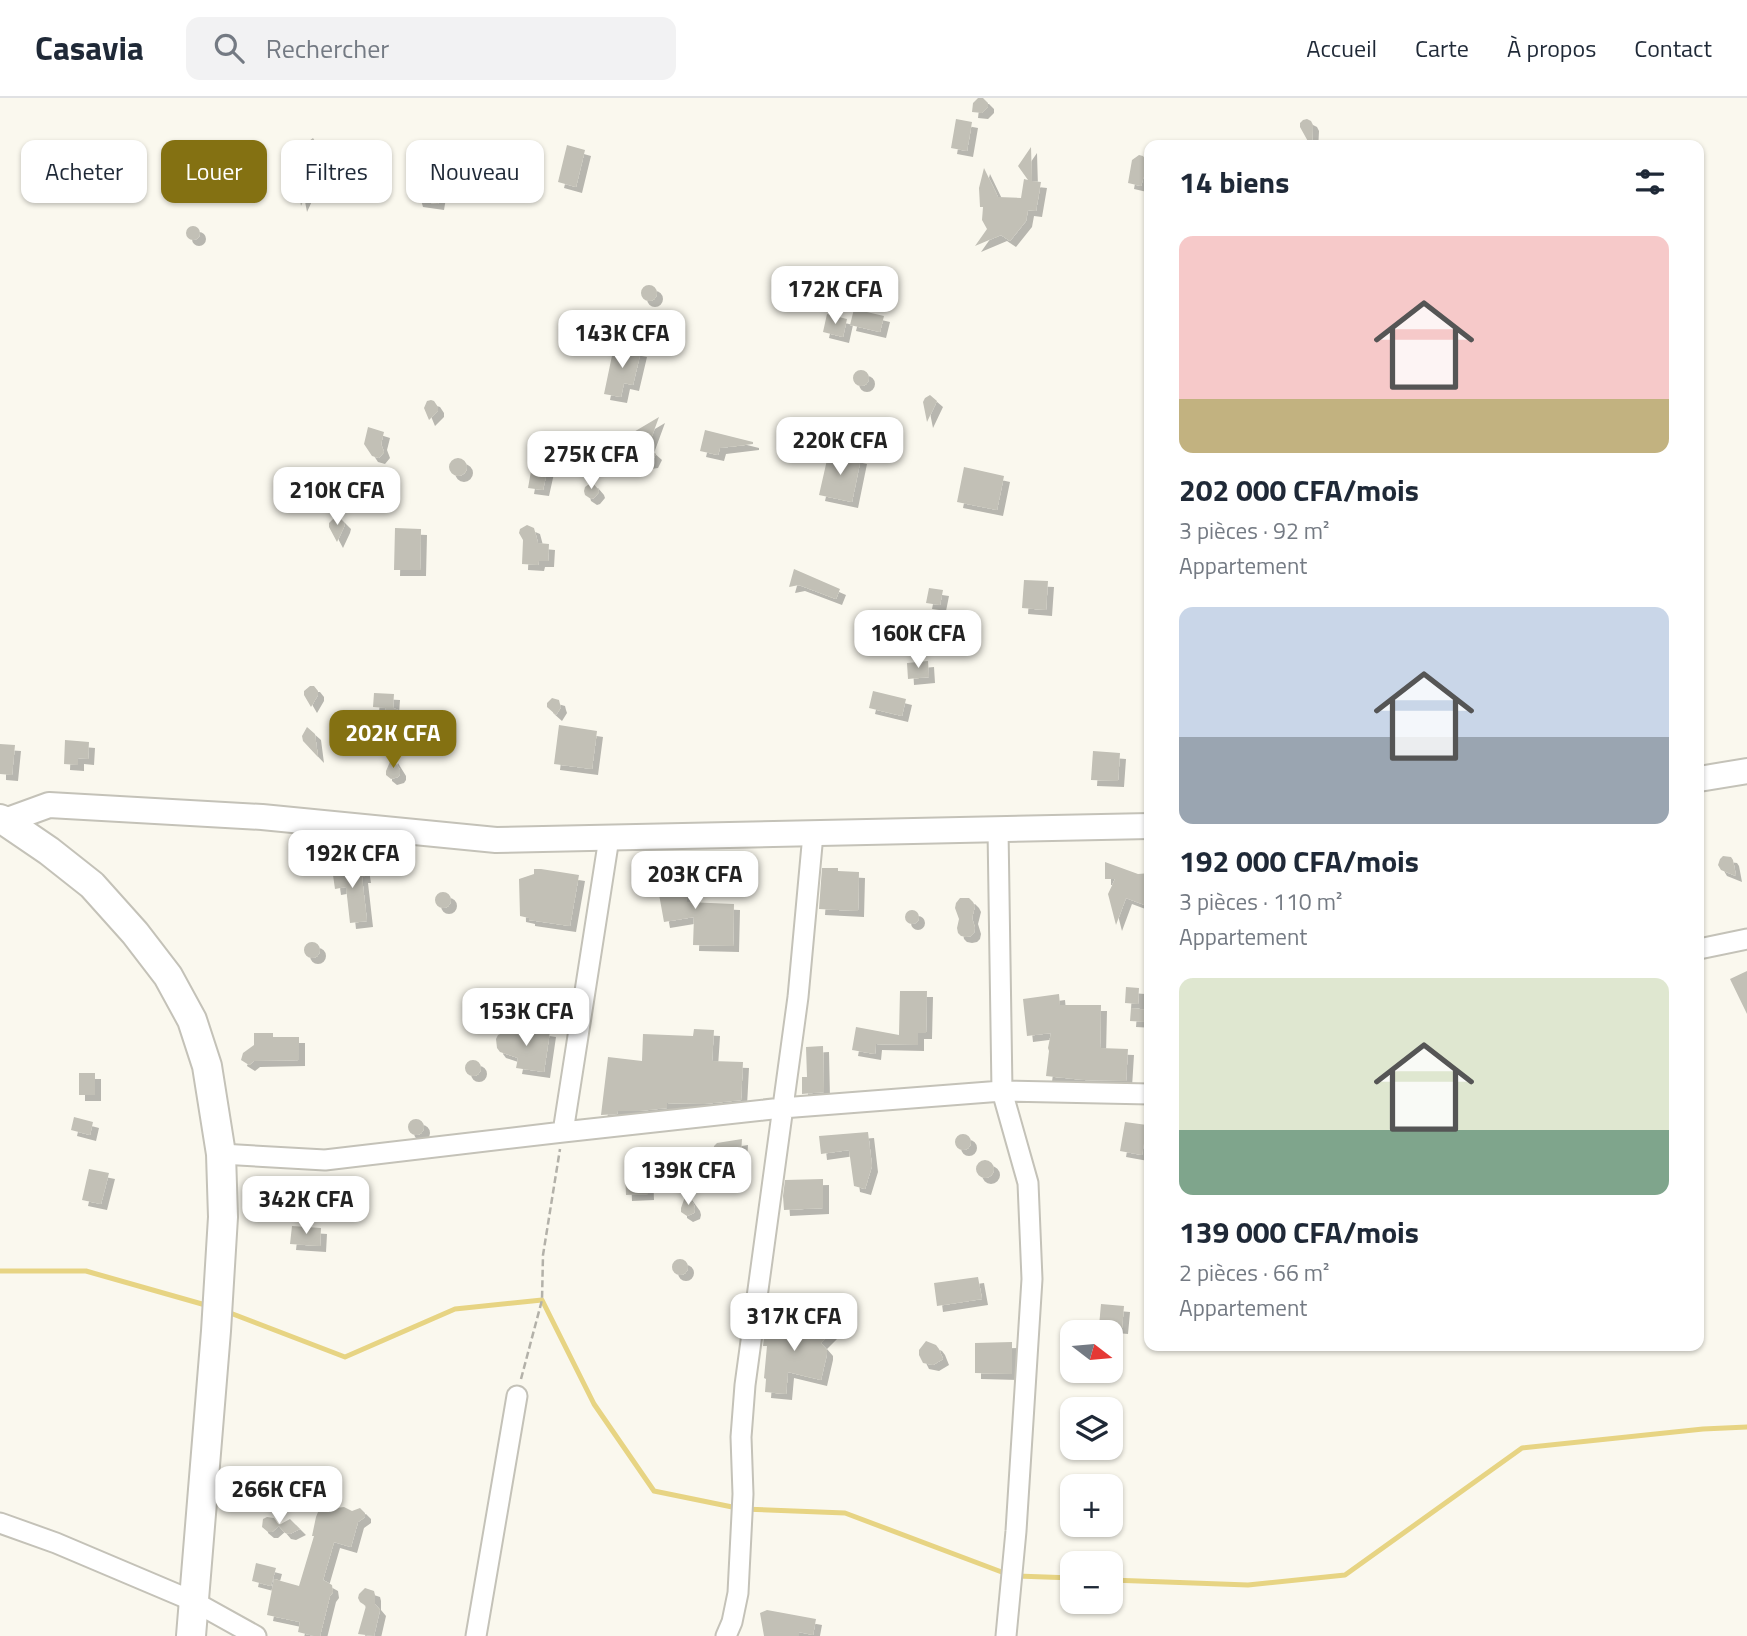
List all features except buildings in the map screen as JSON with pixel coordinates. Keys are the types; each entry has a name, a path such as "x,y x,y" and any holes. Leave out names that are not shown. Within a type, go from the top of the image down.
{"main road":[{"path":"3,820 92,885 135,933 168,976 192,1020 207,1066 221,1154 223,1217 191,1636"}],"street":[{"path":"1704,778 1747,772"},
{"path":"3,820 49,805 262,817 496,841 1144,826"},
{"path":"998,830 1002,1091 1028,1183 1031,1279 1016,1531 1006,1636"},
{"path":"726,1636 738,1593 743,1494 741,1437 745,1385 798,997 813,834"},
{"path":"563,1132 609,838"},
{"path":"1704,948 1747,939"},
{"path":"221,1154 325,1160 782,1108 1002,1091 1144,1094"},
{"path":"476,1636 517,1396"},
{"path":"0,1523 193,1601 256,1636"}],"path":[{"path":"517,1396 542,1300 543,1255 563,1132"}],"waterway":[{"path":"0,1271 86,1271 209,1306"},
{"path":"225,1311 345,1357 455,1309 542,1300 594,1404 654,1491 742,1509 845,1513 1007,1574"},
{"path":"1123,1580 1248,1585 1345,1575 1522,1448 1747,1427"},
{"path":"1017,1576 1060,1578"}]}
